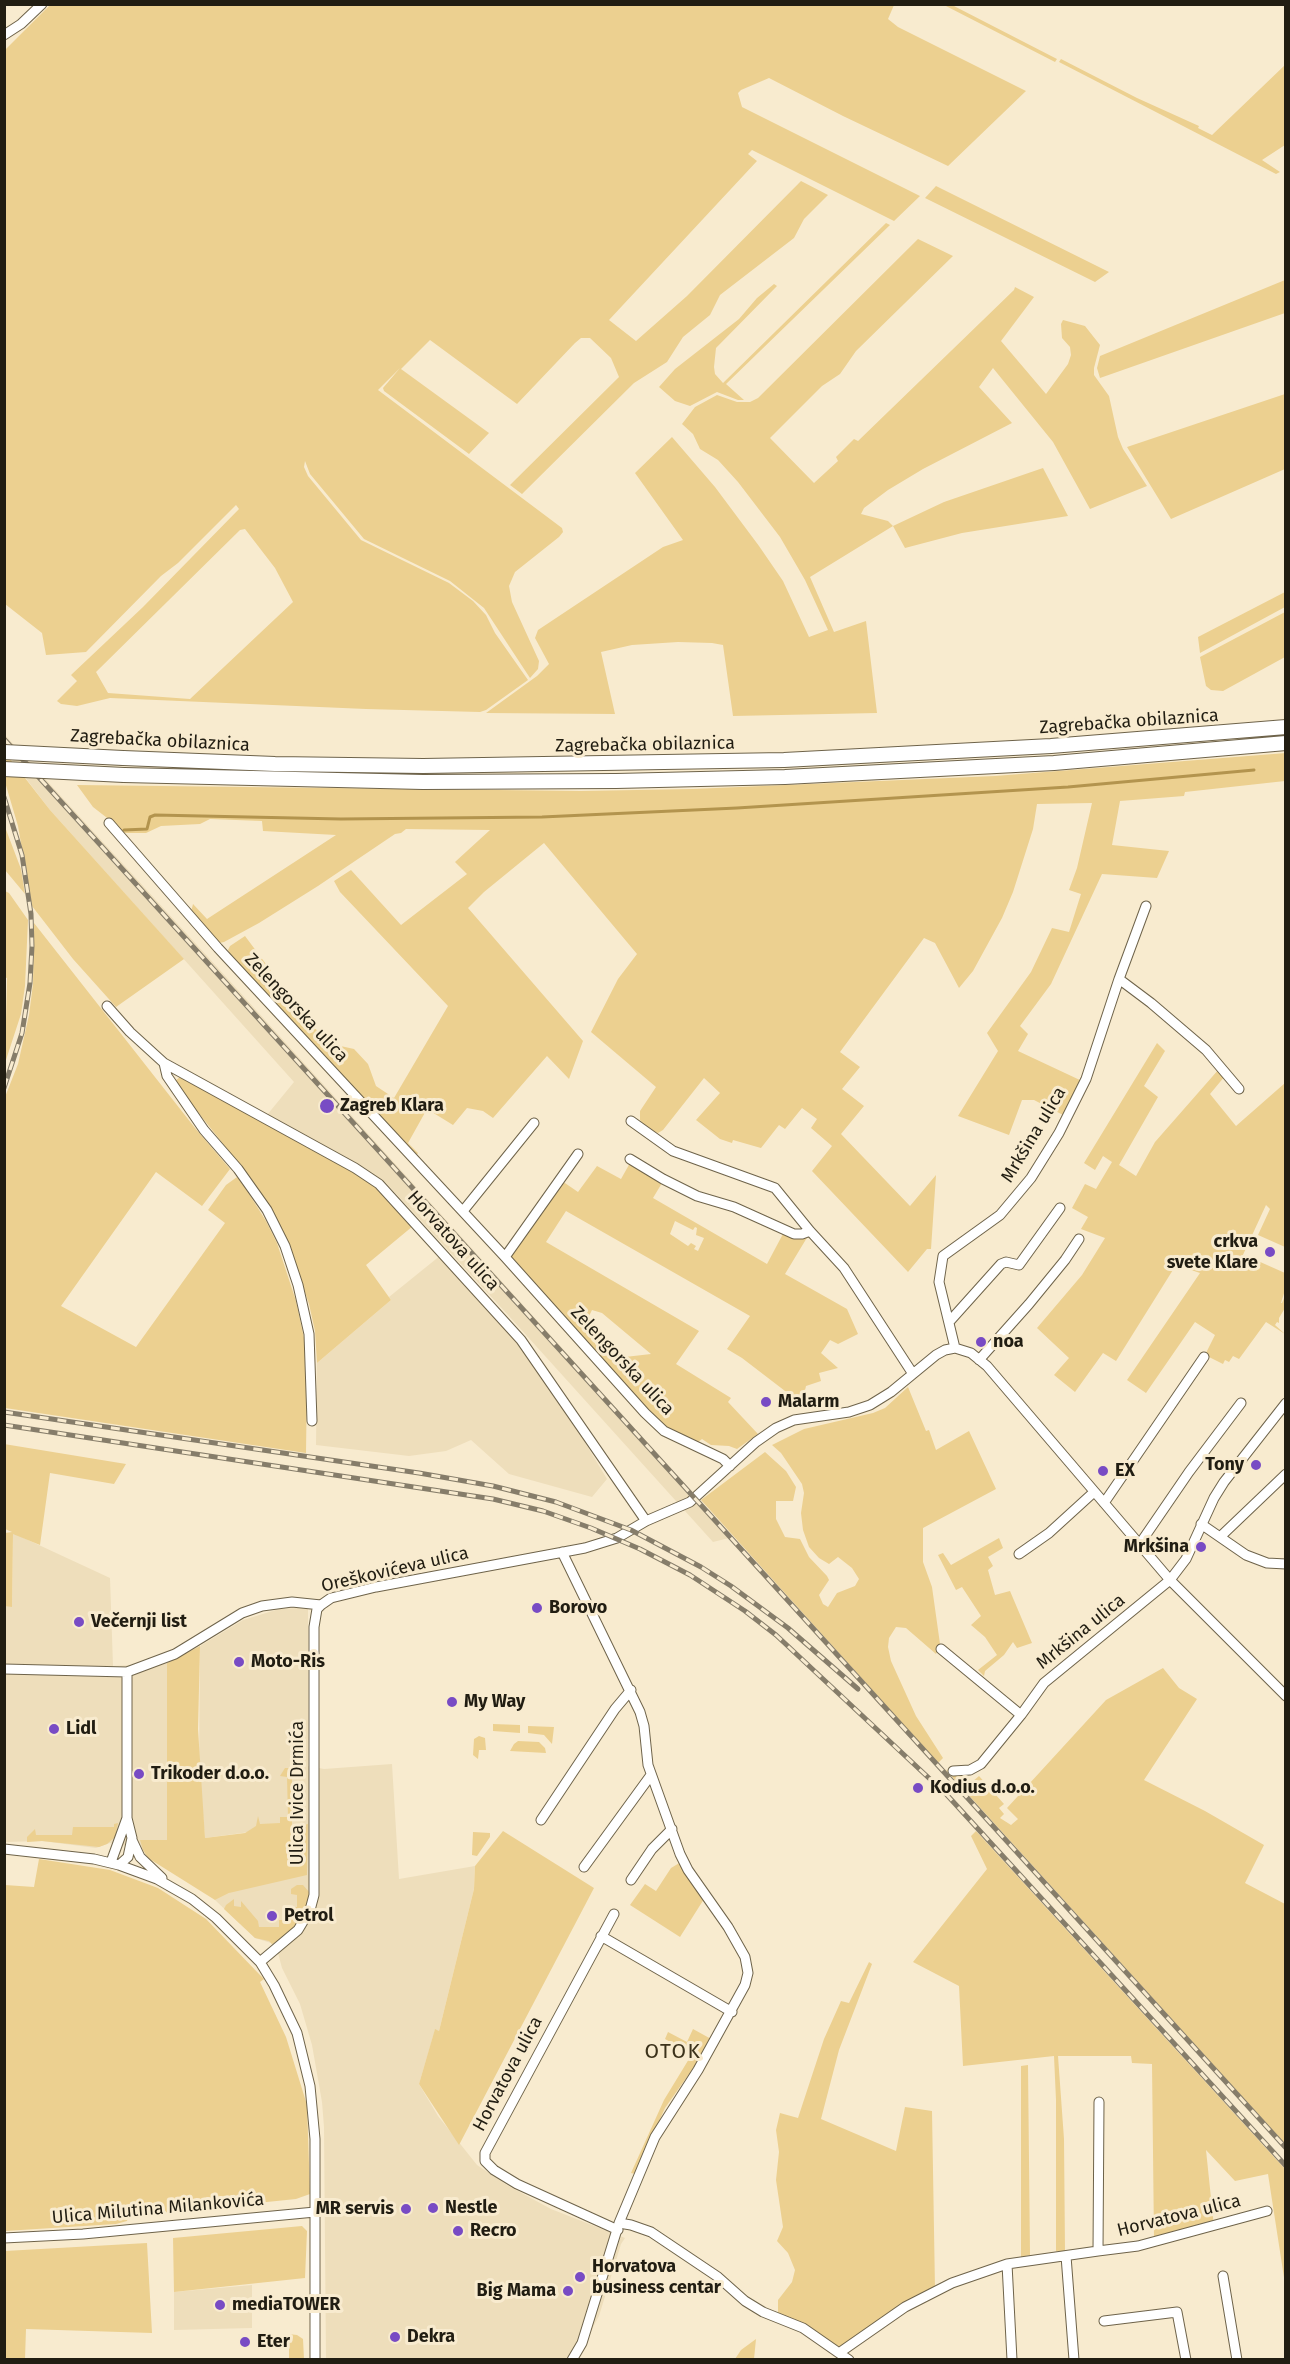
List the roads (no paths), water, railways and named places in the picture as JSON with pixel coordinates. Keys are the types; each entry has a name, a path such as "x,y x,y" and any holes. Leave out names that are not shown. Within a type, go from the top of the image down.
{"highway":[{"name":"Zagrebačka obilaznica","path":"4,752 275,764 423,766 739,762 1051,746 1286,727"},
{"name":"Zagrebačka obilaznica","path":"4,769 124,775 423,782 616,781 785,777 1054,763 1286,743"}],"street":[{"path":"9,33 42,4"},
{"name":"Zelengorska ulica","path":"109,823 218,948 505,1257 645,1413 664,1431 723,1459 730,1466"},
{"name":"Mrkšina ulica","path":"955,1348 939,1282 943,1256 999,1215 1031,1178 1059,1133 1086,1079 1146,906"},
{"path":"1119,979 1206,1050 1239,1089"},
{"name":"Horvatova ulica","path":"107,1006 130,1032 164,1063 355,1168 379,1184 521,1340 646,1521"},
{"name":"Horvatova ulica","path":"164,1063 167,1076 204,1130 267,1210 285,1246 298,1285 309,1334 312,1421"},
{"path":"631,1121 673,1151 775,1188 844,1268 913,1374"},
{"path":"463,1212 534,1123"},
{"path":"505,1257 578,1154"},
{"path":"630,1159 697,1196 734,1207 794,1234 810,1231"},
{"path":"949,1322 1001,1264 1006,1262 1019,1264 1060,1208"},
{"path":"979,1360 1043,1286 1079,1239"},
{"path":"730,1466 756,1442 782,1425 794,1420 842,1413 870,1405 891,1392 936,1355 955,1348 963,1350 987,1366 1170,1580 1286,1696"},
{"path":"1104,1503 1204,1357"},
{"path":"1139,1545 1189,1472 1241,1403"},
{"name":"Mrkšina ulica","path":"953,1770 970,1770 976,1767 992,1752 1044,1683 1170,1580 1186,1559 1201,1524 1224,1482 1286,1403"},
{"name":"Oreškovićeva ulica","path":"4,1669 127,1672 175,1654 253,1609 284,1603 321,1605 331,1598 376,1587 585,1548 617,1538 646,1521 690,1502 730,1466"},
{"path":"1221,1537 1286,1474"},
{"path":"1019,1554 1049,1533 1094,1492"},
{"path":"1201,1524 1246,1555 1267,1563 1286,1564"},
{"path":"562,1552 631,1690 644,1726 645,1749 651,1774 680,1854 688,1870 728,1927 745,1957 748,1973 746,1985 732,2012 655,2136 618,2227 582,2343 572,2360"},
{"name":"Ulica Ivice Drmića","path":"260,1962 298,1930 310,1910 314,1895 314,1626 317,1609 321,1605"},
{"path":"941,1648 1021,1715"},
{"path":"127,1672 127,1818 140,1857 170,1886"},
{"path":"541,1820 615,1709 631,1690"},
{"path":"584,1867 651,1774"},
{"path":"115,1863 127,1818"},
{"path":"631,1880 652,1849 672,1829"},
{"path":"115,1863 126,1860 132,1838"},
{"path":"4,1849 69,1854 115,1863 144,1873 170,1886 209,1912 260,1962 291,2018 306,2067 314,2131 315,2360"},
{"name":"Horvatova ulica","path":"614,1914 485,2152 485,2160 494,2170 517,2184 618,2227 631,2225 651,2232 718,2277 745,2301 763,2312 803,2328 849,2360"},
{"path":"601,1936 732,2012"},
{"name":"Horvatova ulica","path":"1098,2251 1099,2102"},
{"name":"Horvatova ulica","path":"839,2353 904,2307 952,2283 1007,2264 1138,2246 1267,2211"},
{"name":"Ulica Milutina Milankovića","path":"4,2238 82,2234 315,2212"},
{"path":"1066,2256 1074,2360"},
{"path":"1007,2264 1012,2360"},
{"path":"1223,2276 1237,2360"},
{"path":"1104,2321 1177,2312 1186,2360"}],"waterway":[{"path":"124,830 147,829 150,817 155,815 341,819 542,817 737,808 1068,787 1254,770"}],"railway":[{"path":"4,739 1286,2148"},
{"path":"4,797 22,855 31,914 32,946 30,983 22,1033 4,1088"},
{"path":"4,1412 419,1473 493,1486 556,1502 631,1530 701,1567 788,1628 858,1689"},
{"path":"4,1425 493,1499 543,1511 591,1528 640,1549 690,1575 745,1611 776,1635 947,1795 1286,2166"}],"place":[{"name":"Zagreb Klara","path":"327,1106"},
{"name":"crkva svete Klare","path":"1270,1252"},
{"name":"noa","path":"981,1342"},
{"name":"Malarm","path":"766,1402"},
{"name":"Tony","path":"1256,1465"},
{"name":"EX","path":"1103,1471"},
{"name":"Mrkšina","path":"1201,1547"},
{"name":"Borovo","path":"537,1608"},
{"name":"Večernji list","path":"79,1622"},
{"name":"Moto-Ris","path":"239,1662"},
{"name":"My Way","path":"452,1702"},
{"name":"Lidl","path":"54,1729"},
{"name":"Trikoder d.o.o.","path":"139,1774"},
{"name":"Kodius d.o.o.","path":"918,1788"},
{"name":"Petrol","path":"272,1916"},
{"name":"Nestle","path":"433,2208"},
{"name":"MR servis","path":"406,2209"},
{"name":"Recro","path":"458,2231"},
{"name":"Horvatova business centar","path":"580,2277"},
{"name":"Big Mama","path":"568,2291"},
{"name":"mediaTOWER","path":"220,2305"},
{"name":"Dekra","path":"395,2337"},
{"name":"Eter","path":"245,2342"}],"district":[{"name":"OTOK","path":"673,2052"}]}
